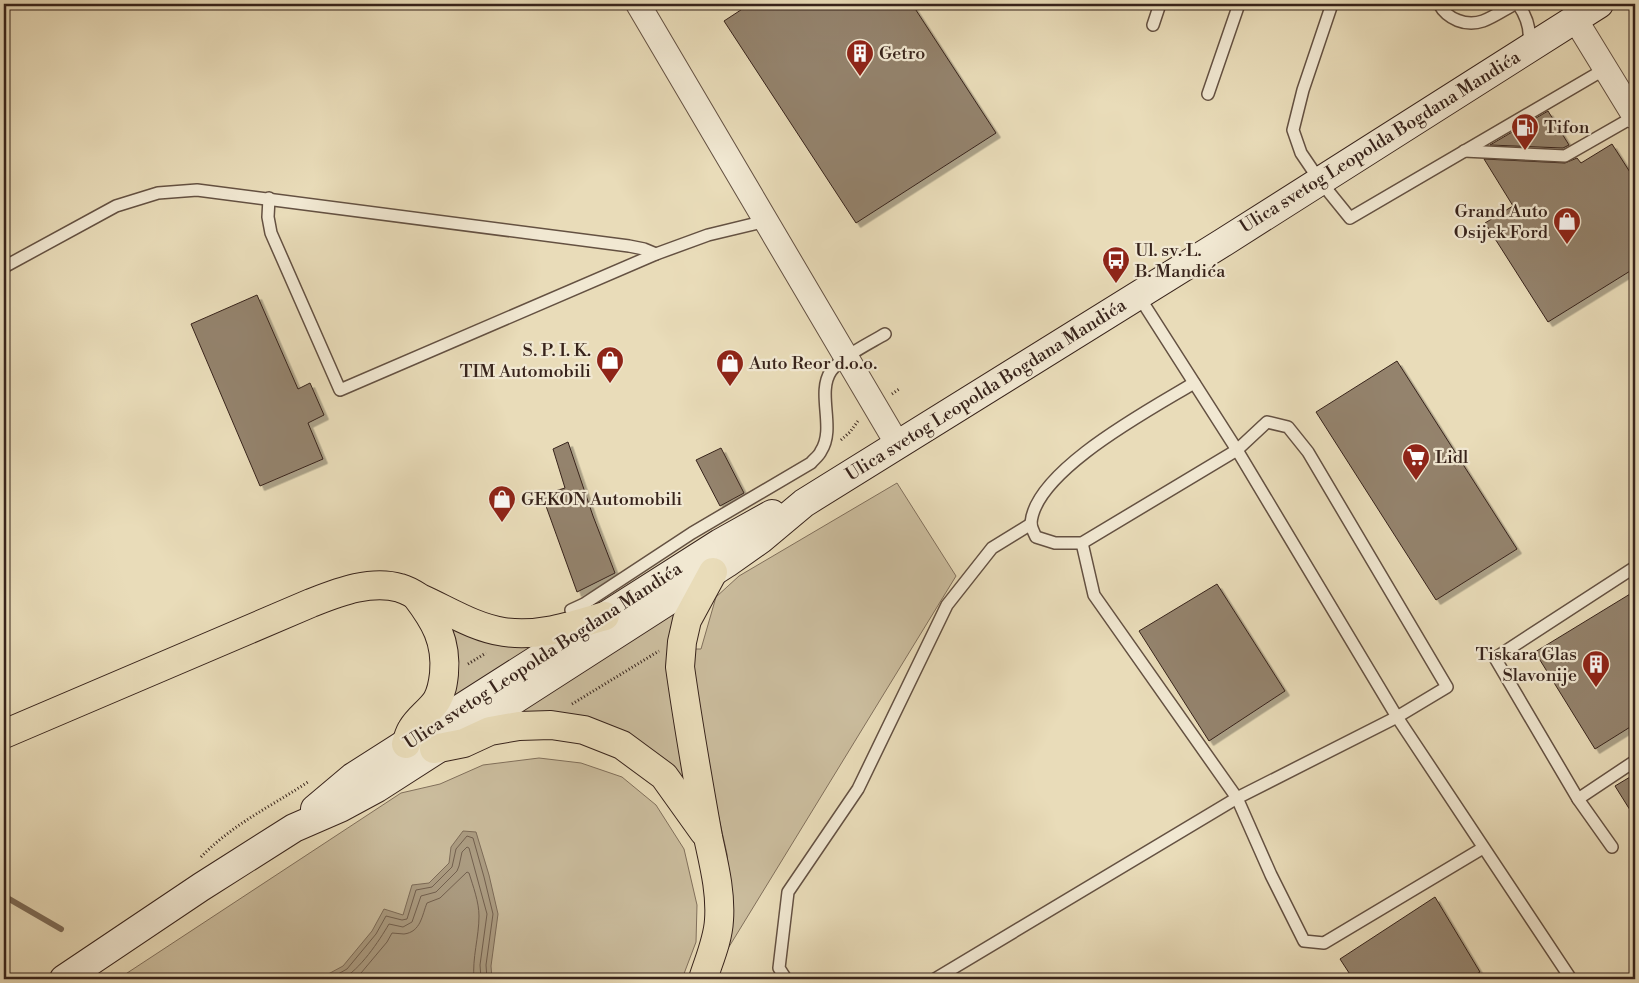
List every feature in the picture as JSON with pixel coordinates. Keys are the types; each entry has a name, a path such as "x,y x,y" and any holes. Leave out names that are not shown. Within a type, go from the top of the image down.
{"highway":[{"path":"703,979 713,950 719,922 717,876 708,838 680,667 682,642 687,620 713,572"},
{"path":"4,734 302,606 342,592 377,586 399,588 484,628 502,632 540,633 605,616"},
{"path":"406,744 412,728 438,699 443,686 445,668 445,654 441,636 433,619 416,596"},
{"path":"434,749 464,743 490,731 519,726 552,725 584,730 622,745 664,776 708,838"}],"main road":[{"name":"Ulica svetog Leopolda Bogdana Mandića","path":"294,828 340,808 377,788 434,749 713,572 761,539 804,503 1320,181 1599,4"},
{"name":"Ulica svetog Leopolda Bogdana Mandića","path":"68,977 294,828 353,777 753,523 778,510 804,503"}],"street":[{"path":"638,4 898,444"},
{"path":"1575,19 1635,117"}],"lane":[{"path":"1153,26 1160,4"},
{"path":"1208,94 1239,4"},
{"path":"1332,4 1303,90 1293,130 1301,153 1320,181 1350,218 1605,69"},
{"path":"1439,4 1444,13 1455,20 1468,23 1482,22 1517,4 1526,17 1529,33 1528,48"},
{"path":"1464,151 1565,156 1635,117"},
{"path":"4,267 116,206 158,193 198,190 629,246 656,254"},
{"path":"269,198 268,217 272,233 340,390 656,254 708,235 766,221"},
{"path":"1138,295 1236,450 1397,717 1571,979"},
{"path":"571,610 584,604 692,533 811,463 821,452 825,442 827,427 826,382 829,374 834,367 885,334"},
{"path":"935,979 1237,798 1397,717 1447,687 1308,452 1288,427 1266,422 1236,450 1082,543 1055,543 1036,537 1031,524 1038,501 1063,470 1096,443 1194,383"},
{"path":"786,979 779,968 788,892 858,789 947,605 992,548 1031,524"},
{"path":"1082,543 1094,595 1237,798 1271,875 1304,941 1324,943 1483,848"},
{"path":"1612,847 1578,799 1496,658 1635,567"},
{"path":"1578,799 1635,761"}],"path":[{"path":"445,668 462,668 497,645 502,632"},
{"path":"199,860 218,840 238,825 313,778"}],"shaded area":[{"path":"897,483 956,576 724,955 732,907 727,854 712,787 696,697 693,649 701,649 716,597 739,576"},
{"path":"680,602 688,794 667,765 507,713"},
{"path":"449,619 549,643 445,714"},
{"path":"539,758 581,763 622,777 656,805 684,849 697,905 696,942 682,979 118,979 401,793 440,784 483,765"}],"water":[{"path":"463,831 476,832 498,914 491,966 492,979 319,979 343,966 372,931 384,909 403,915 412,885 429,883 449,863 451,847"}],"building":[{"name":"Getro","path":"750,4 912,4 996,133 856,223 724,21"},
{"path":"1548,111 1569,145 1563,148 1490,145"},
{"name":"Grand Auto Osijek Ford","path":"1612,144 1635,180 1635,268 1548,322 1485,223 1513,206 1484,159 1565,163 1577,158 1581,163"},
{"path":"257,295 298,389 310,383 324,415 308,423 323,459 260,486 191,324"},
{"name":"Lidl","path":"1397,361 1517,549 1436,600 1316,412"},
{"path":"568,442 615,573 577,592 542,495 565,488 553,449"},
{"path":"721,448 744,493 720,506 696,460"},
{"path":"1217,584 1285,691 1209,741 1139,631"},
{"name":"Tiskara Glas Slavonije","path":"1635,591 1635,724 1595,749 1535,652"},
{"path":"1635,774 1635,818 1615,786"},
{"path":"1435,897 1480,972 1468,979 1353,979 1340,959"}],"waterway":[{"path":"4,896 61,929"}],"place":[{"name":"Getro","path":"860,77"},
{"name":"Tifon","path":"1525,151"},
{"name":"Grand Auto Osijek Ford","path":"1567,245"},
{"name":"Ul. sv. L. B. Mandića","path":"1116,284"},
{"name":"S. P. I. K. TIM Automobili","path":"610,384"},
{"name":"Auto Reor d.o.o.","path":"730,387"},
{"name":"Lidl","path":"1416,481"},
{"name":"GEKON Automobili","path":"502,523"},
{"name":"Tiskara Glas Slavonije","path":"1596,688"}]}
